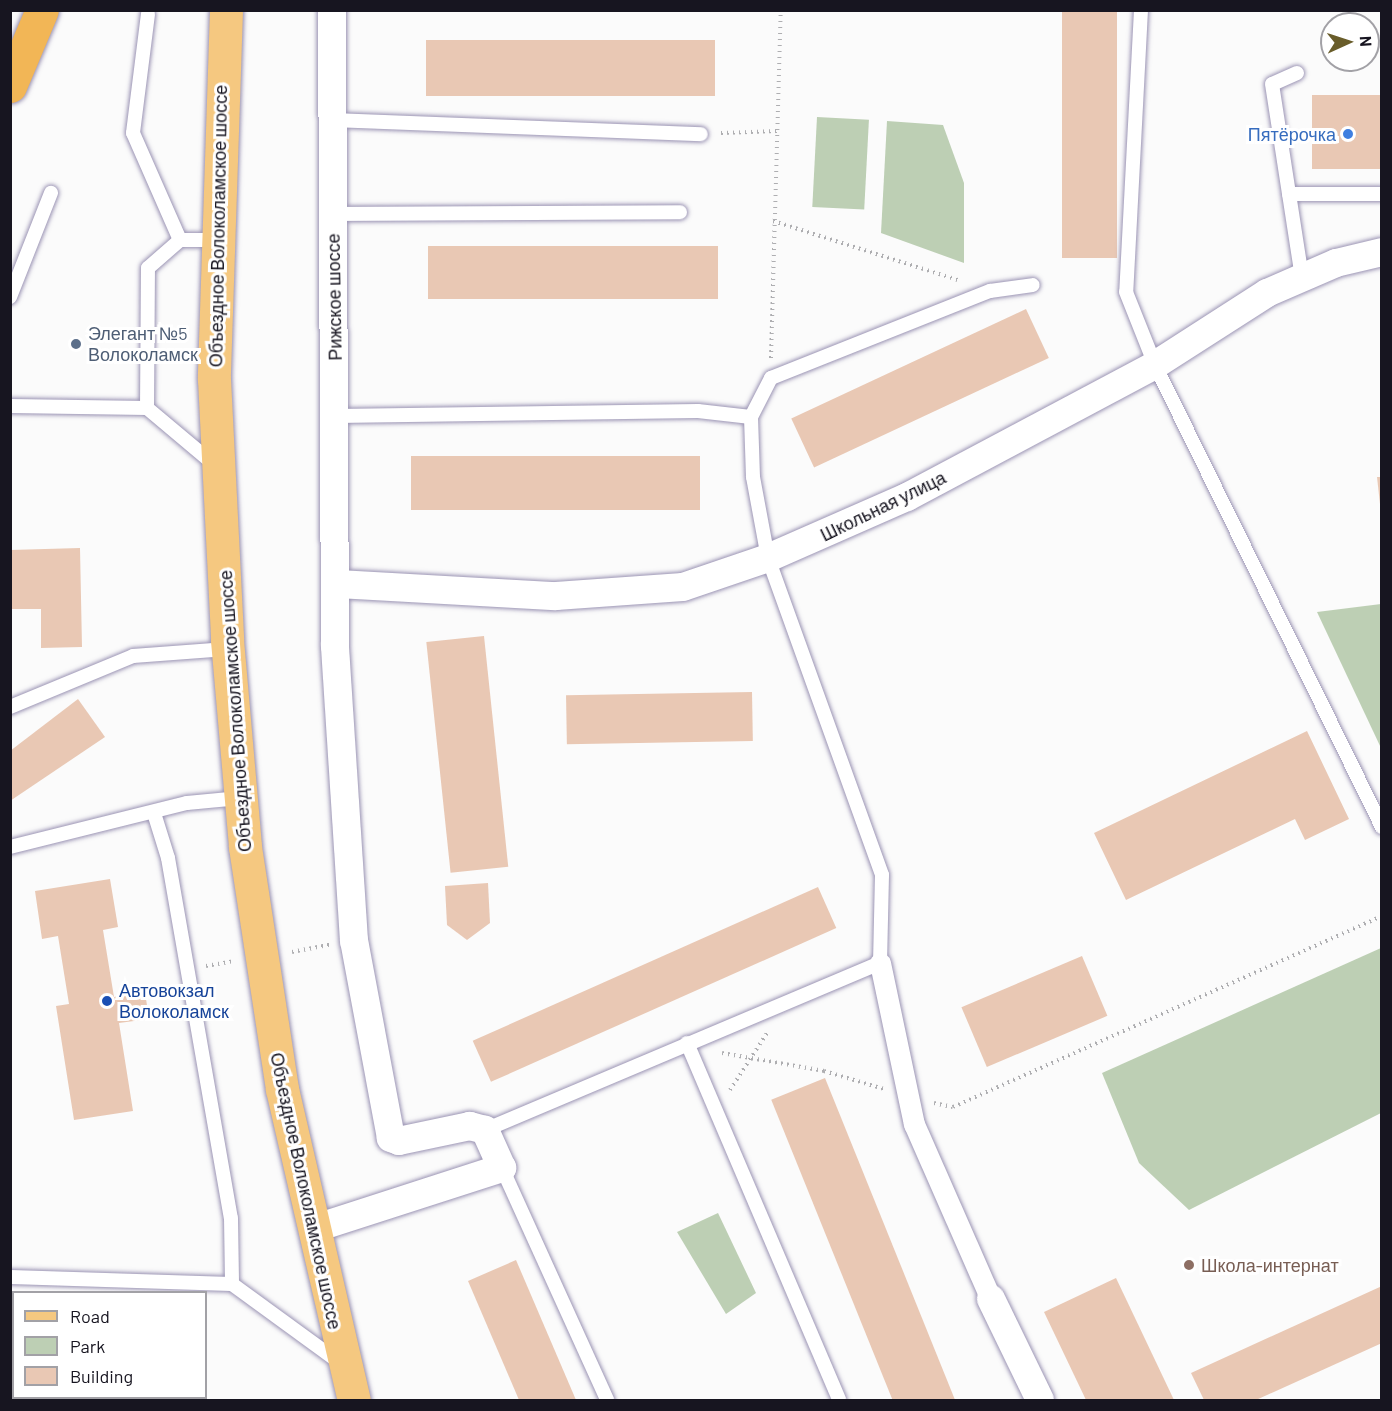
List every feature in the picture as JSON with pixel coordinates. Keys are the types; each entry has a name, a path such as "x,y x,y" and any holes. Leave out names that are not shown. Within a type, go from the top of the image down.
{"highway":[{"path":"10,86 42,10"}],"main road":[{"name":"Объездное Волоколамское шоссе","path":"226,10 218,240 218,468 227,649 240,798 259,957 313,1229 343,1365 354,1401"}],"street":[{"name":"Рижское шоссе","path":"332,10 338,584 335,646 354,941 386,1130 399,1141 470,1126 485,1130"},
{"name":"Школьная улица","path":"338,584 556,596 683,587 768,558 907,497 1155,365 1268,293 1302,278 1382,252"},
{"path":"880,963 914,1124 991,1299 1040,1401"},
{"path":"313,1229 502,1168 485,1130"}],"lane":[{"path":"1141,10 1126,292 1155,365 1382,827"},
{"path":"148,14 134,133 180,240"},
{"path":"1298,73 1272,84 1302,278"},
{"path":"333,120 701,134"},
{"path":"10,297 51,193"},
{"path":"1289,194 1382,194"},
{"path":"334,214 680,212"},
{"path":"147,408 148,268 180,240 218,240"},
{"path":"485,1130 880,963 882,875 768,558 753,477 751,417 771,378 990,291 1033,285"},
{"path":"10,406 147,408 218,468"},
{"path":"336,416 698,411 751,417"},
{"path":"10,707 133,656 227,649"},
{"path":"10,848 154,813 240,798"},
{"path":"154,813 168,858 231,1218 232,1284"},
{"path":"687,1043 838,1401"},
{"path":"502,1168 607,1401"},
{"path":"10,1277 232,1284 343,1365"}],"path":[{"path":"771,378 773,221 782,10"},
{"path":"701,134 777,131"},
{"path":"773,221 990,291"},
{"path":"714,1053 748,1056 953,1107 1382,916"},
{"path":"727,1095 748,1056 771,1028"}],"green space":[{"path":"817,117 869,120 864,210 812,207"},
{"path":"887,121 943,125 964,183 964,263 881,233"},
{"path":"1382,604 1381,748 1317,612"},
{"path":"1381,948 1381,1113 1189,1210 1139,1163 1102,1073"},
{"path":"718,1213 756,1293 726,1314 677,1232"}],"building":[{"path":"1062,10 1117,10 1117,258 1062,258"},
{"path":"426,40 715,40 715,96 426,96"},
{"name":"Пятёрочка","path":"1312,95 1382,95 1382,169 1312,169"},
{"path":"428,246 718,246 718,299 428,299"},
{"path":"1026,309 1049,358 814,467 791,418"},
{"path":"411,456 700,456 700,510 411,510"},
{"path":"1377,477 1382,477 1382,504 1380,504"},
{"path":"80,548 82,647 41,648 41,609 10,609 10,550"},
{"path":"484,636 508,867 451,873 426,642"},
{"path":"752,692 753,741 567,744 566,695"},
{"path":"78,699 105,737 10,801 10,751"},
{"path":"1307,731 1349,819 1305,840 1295,819 1126,900 1094,833"},
{"name":"Автовокзал Волоколамск","path":"110,879 118,927 103,930 114,997 145,992 149,1019 119,1023 133,1111 74,1120 56,1006 69,1004 58,936 42,939 35,891"},
{"path":"488,883 490,923 467,940 447,925 445,886"},
{"path":"818,887 836,928 491,1082 473,1041"},
{"path":"1082,956 1107,1016 987,1067 961,1007"},
{"path":"825,1078 955,1400 893,1400 771,1100"},
{"path":"516,1260 576,1400 519,1400 468,1281"},
{"path":"1116,1278 1174,1400 1086,1400 1044,1312"},
{"path":"1382,1286 1382,1343 1256,1400 1204,1400 1191,1373"},
{"path":"13,1399 41,1399 41,1400"}],"place":[{"name":"Пятёрочка","path":"1348,134"},
{"name":"Элегант №5 Волоколамск","path":"76,344"},
{"name":"Автовокзал Волоколамск","path":"107,1001"},
{"name":"Школа-интернат","path":"1189,1265"}]}
